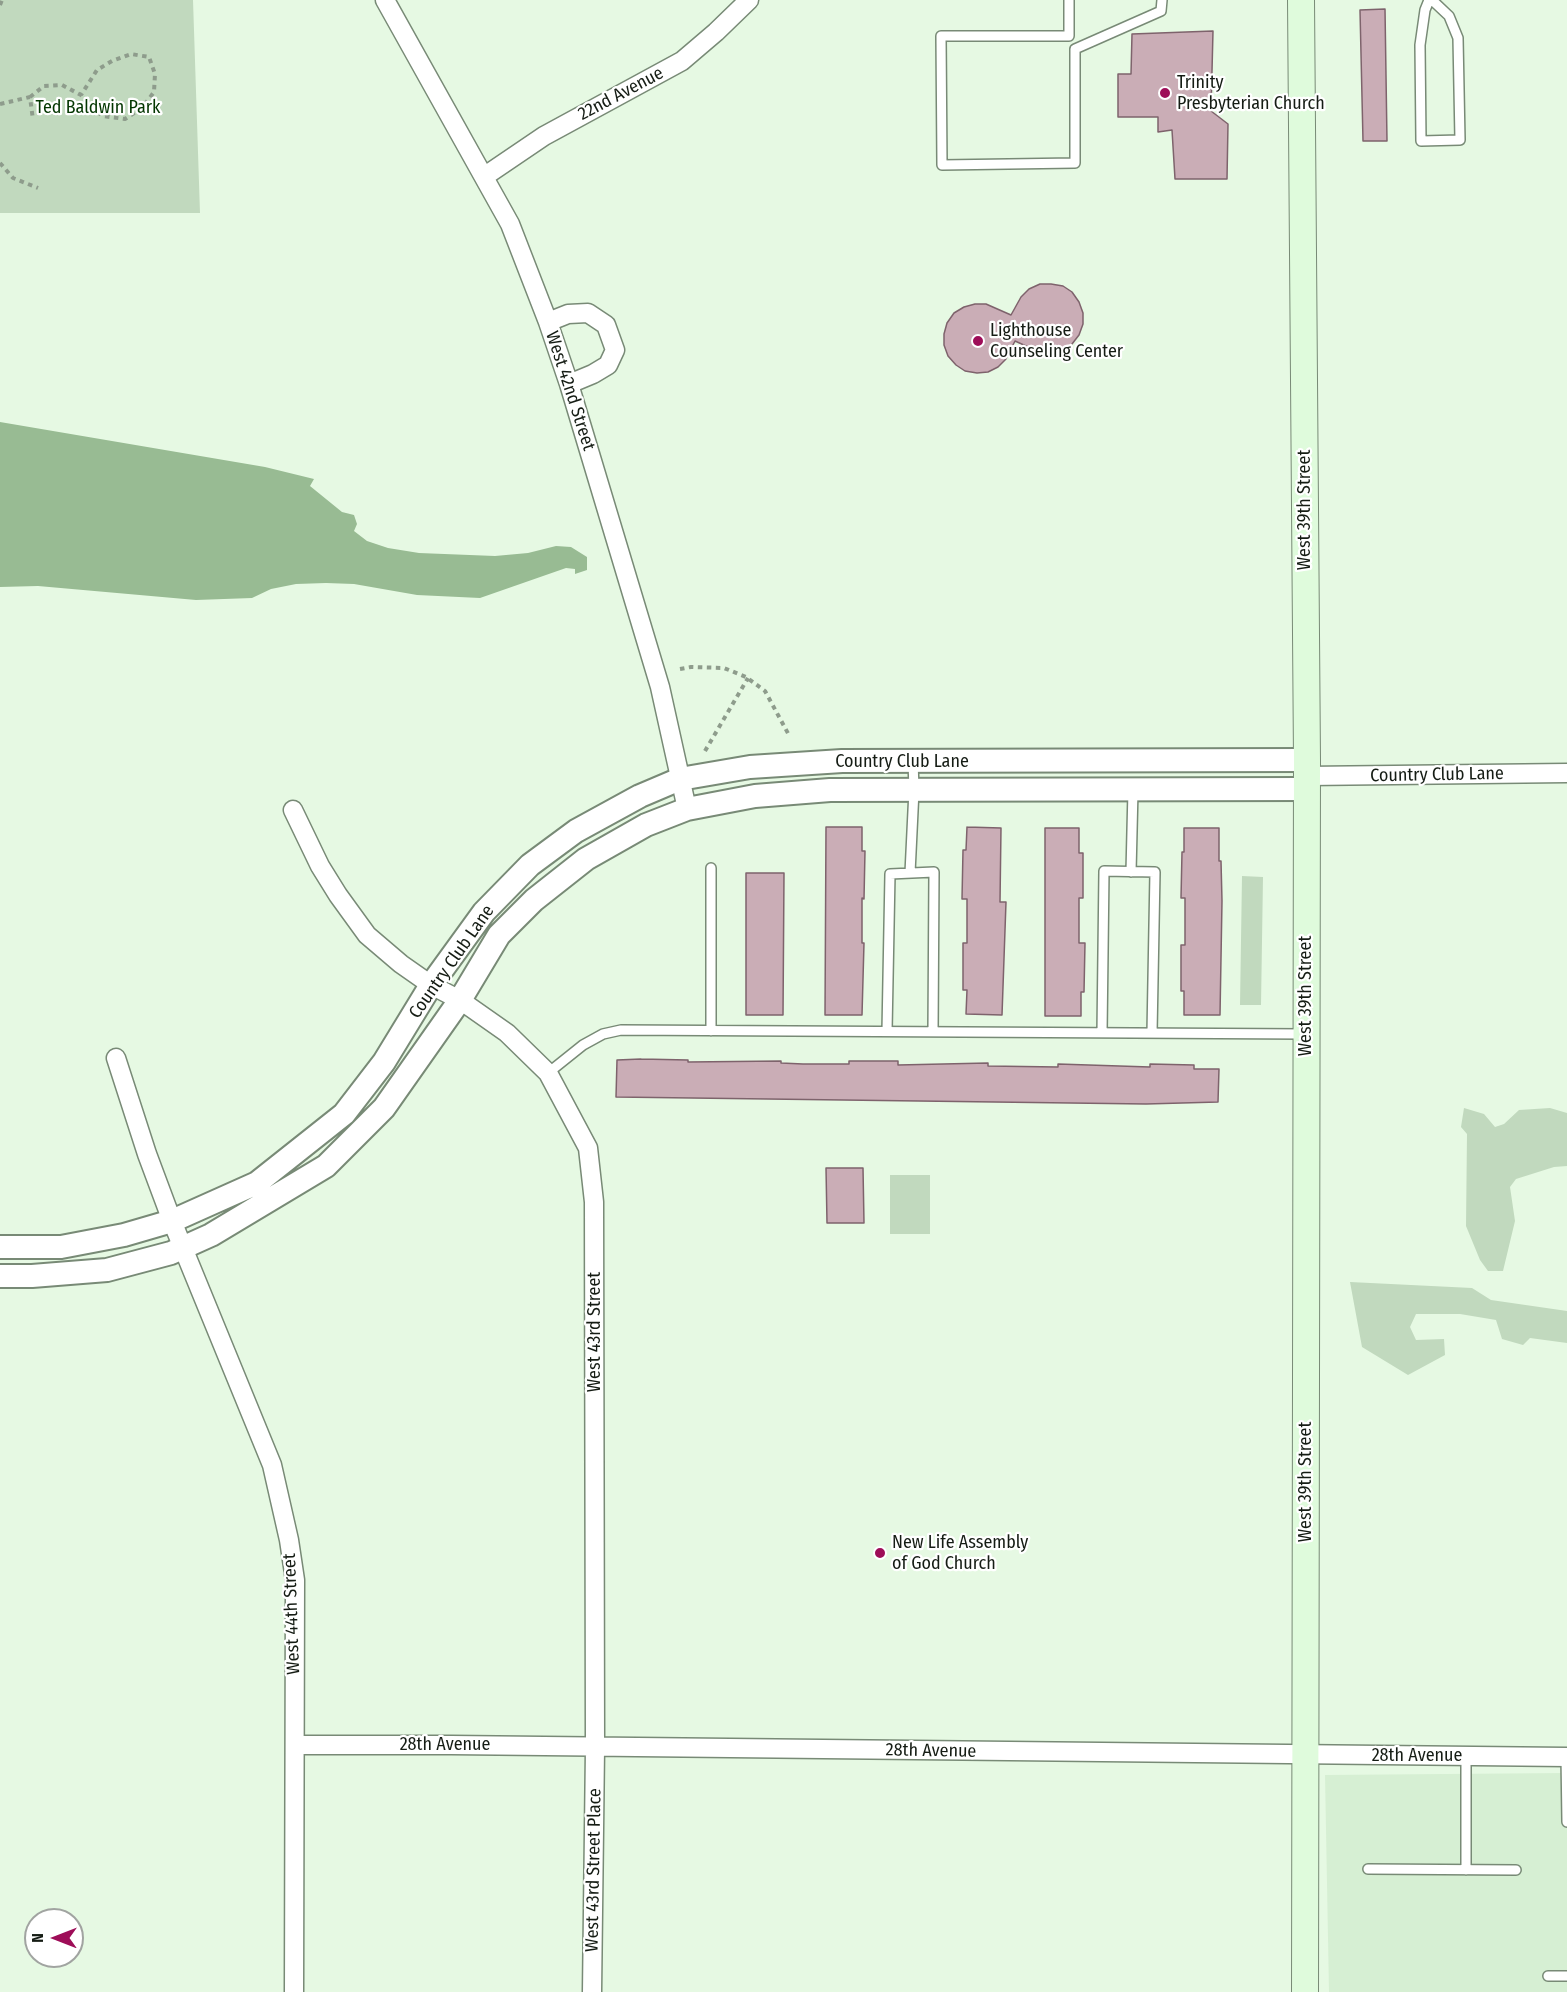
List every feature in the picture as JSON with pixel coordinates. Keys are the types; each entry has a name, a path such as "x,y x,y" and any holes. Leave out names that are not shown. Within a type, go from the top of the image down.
{"main road":[{"name":"West 39th Street","path":"1301,0 1307,775 1305,1992"}],"street":[{"name":"West 42nd Street","path":"385,0 510,224 548,322 569,384 660,687 687,809"},
{"name":"22nd Avenue","path":"485,176 543,136 682,61 749,0"},
{"path":"548,322 568,314 588,313 606,325 615,350 608,365 569,384"},
{"name":"Country Club Lane","path":"0,1247 61,1247 124,1235 172,1221 257,1183 344,1114 384,1062 432,985 484,912 530,865 576,831 640,796 680,779 750,767 842,761 913,761 1307,775 1567,773"},
{"name":"Country Club Lane","path":"0,1276 107,1270 171,1253 211,1235 326,1166 384,1108 460,1000 499,935 534,900 586,859 646,825 687,809 755,796 831,790 1133,790 1307,775"},
{"path":"293,810 320,866 367,935 401,964 432,985"},
{"name":"West 43rd Street","path":"432,985 460,1000 507,1033 548,1073 588,1148 594,1202 595,1748"},
{"name":"West 44th Street","path":"116,1058 147,1154 172,1221 272,1465 289,1540 295,1580 294,1992"},
{"name":"28th Avenue","path":"295,1745 1567,1757"},
{"name":"West 43rd Street Place","path":"592,1992 595,1748"}],"lane":[{"path":"1069,0 1069,36 941,36 942,165 1075,163 1075,49 1161,11 1162,0"},
{"path":"1431,0 1449,16 1458,38 1460,140 1421,141 1420,45 1425,10 1431,0"},
{"path":"910,873 913,761"},
{"path":"1131,872 1133,790"},
{"path":"711,868 711,1031"},
{"path":"1102,1033 1104,871 1155,872 1152,1033"},
{"path":"887,1031 890,874 934,872 933,1032"},
{"path":"548,1073 583,1045 603,1034 621,1030 1306,1034"},
{"path":"1466,1756 1466,1870"},
{"path":"1567,1757 1567,1822"},
{"path":"1368,1869 1516,1870"},
{"path":"1548,1976 1567,1976"}],"path":[{"path":"0,5 2,0"},
{"path":"0,104 30,97 44,86 62,85 81,95 102,116 125,119 142,108 154,92 155,74 148,57 132,54 112,61 97,70 81,95"},
{"path":"30,97 33,120"},
{"path":"0,163 13,178 38,188"},
{"path":"680,669 724,668 748,678 765,691 790,737"},
{"path":"705,751 748,678"}],"shaded area":[{"path":"0,422 265,467 314,479 310,486 342,512 354,515 357,524 354,531 367,541 388,548 419,553 495,556 528,553 556,546 571,547 587,557 587,570 575,574 575,569 566,568 480,598 417,595 354,584 326,583 296,584 271,589 252,598 196,600 38,586 0,587"},
{"path":"1567,1773 1567,1992 1329,1992 1325,1775"}],"green space":[{"name":"Ted Baldwin Park","path":"0,0 193,0 200,213 0,213"},
{"path":"1242,876 1263,877 1261,1005 1240,1005"},
{"path":"1464,1108 1484,1114 1495,1127 1504,1124 1519,1110 1550,1108 1567,1113 1567,1166 1554,1167 1516,1179 1510,1187 1515,1221 1503,1271 1488,1271 1480,1260 1466,1226 1467,1134 1461,1127"},
{"path":"890,1175 930,1175 930,1234 890,1234"},
{"path":"1350,1282 1472,1288 1491,1300 1567,1311 1567,1343 1530,1338 1523,1345 1502,1339 1496,1320 1460,1314 1416,1314 1410,1327 1416,1340 1444,1339 1445,1355 1408,1375 1362,1347"}],"building":[{"path":"1385,9 1387,141 1363,141 1360,10"},
{"name":"Trinity Presbyterian Church","path":"1213,31 1211,111 1228,124 1227,179 1175,179 1172,130 1158,132 1158,117 1118,117 1118,74 1131,74 1132,34"},
{"path":"1040,284 1063,286 1072,292 1079,302 1083,313 1083,324 1072,344 1062,351 1051,354 1039,352 1015,341 1006,359 998,367 988,372 965,371 948,356 944,345 944,334 947,323 954,313 964,307 986,304 1011,315 1021,297 1029,289"},
{"path":"826,827 862,827 862,851 865,851 864,899 862,898 862,943 864,943 862,1015 825,1015"},
{"path":"967,827 1001,828 1000,902 1006,902 1002,1015 966,1014 967,990 963,990 963,943 967,943 967,899 962,899 963,850 966,850"},
{"path":"1045,828 1079,828 1079,853 1083,853 1083,898 1079,898 1079,943 1085,943 1081,1016 1045,1016"},
{"path":"1184,828 1219,828 1222,901 1220,1015 1184,1015 1184,991 1181,991 1181,945 1185,945 1185,898 1181,898"},
{"path":"746,873 784,873 783,1015 746,1015"},
{"path":"617,1060 688,1060 688,1062 781,1061 781,1063 803,1064 898,1061 898,1065 988,1063 988,1066 1058,1067 1058,1064 1150,1067 1150,1064 1194,1065 1194,1069 1219,1069 1218,1102 1146,1104 616,1097"},
{"path":"826,1168 863,1168 864,1223 827,1223"}],"place":[{"name":"Trinity Presbyterian Church","path":"1165,93"},
{"name":"Lighthouse Counseling Center","path":"978,341"},
{"name":"New Life Assembly of God Church","path":"880,1553"}]}
